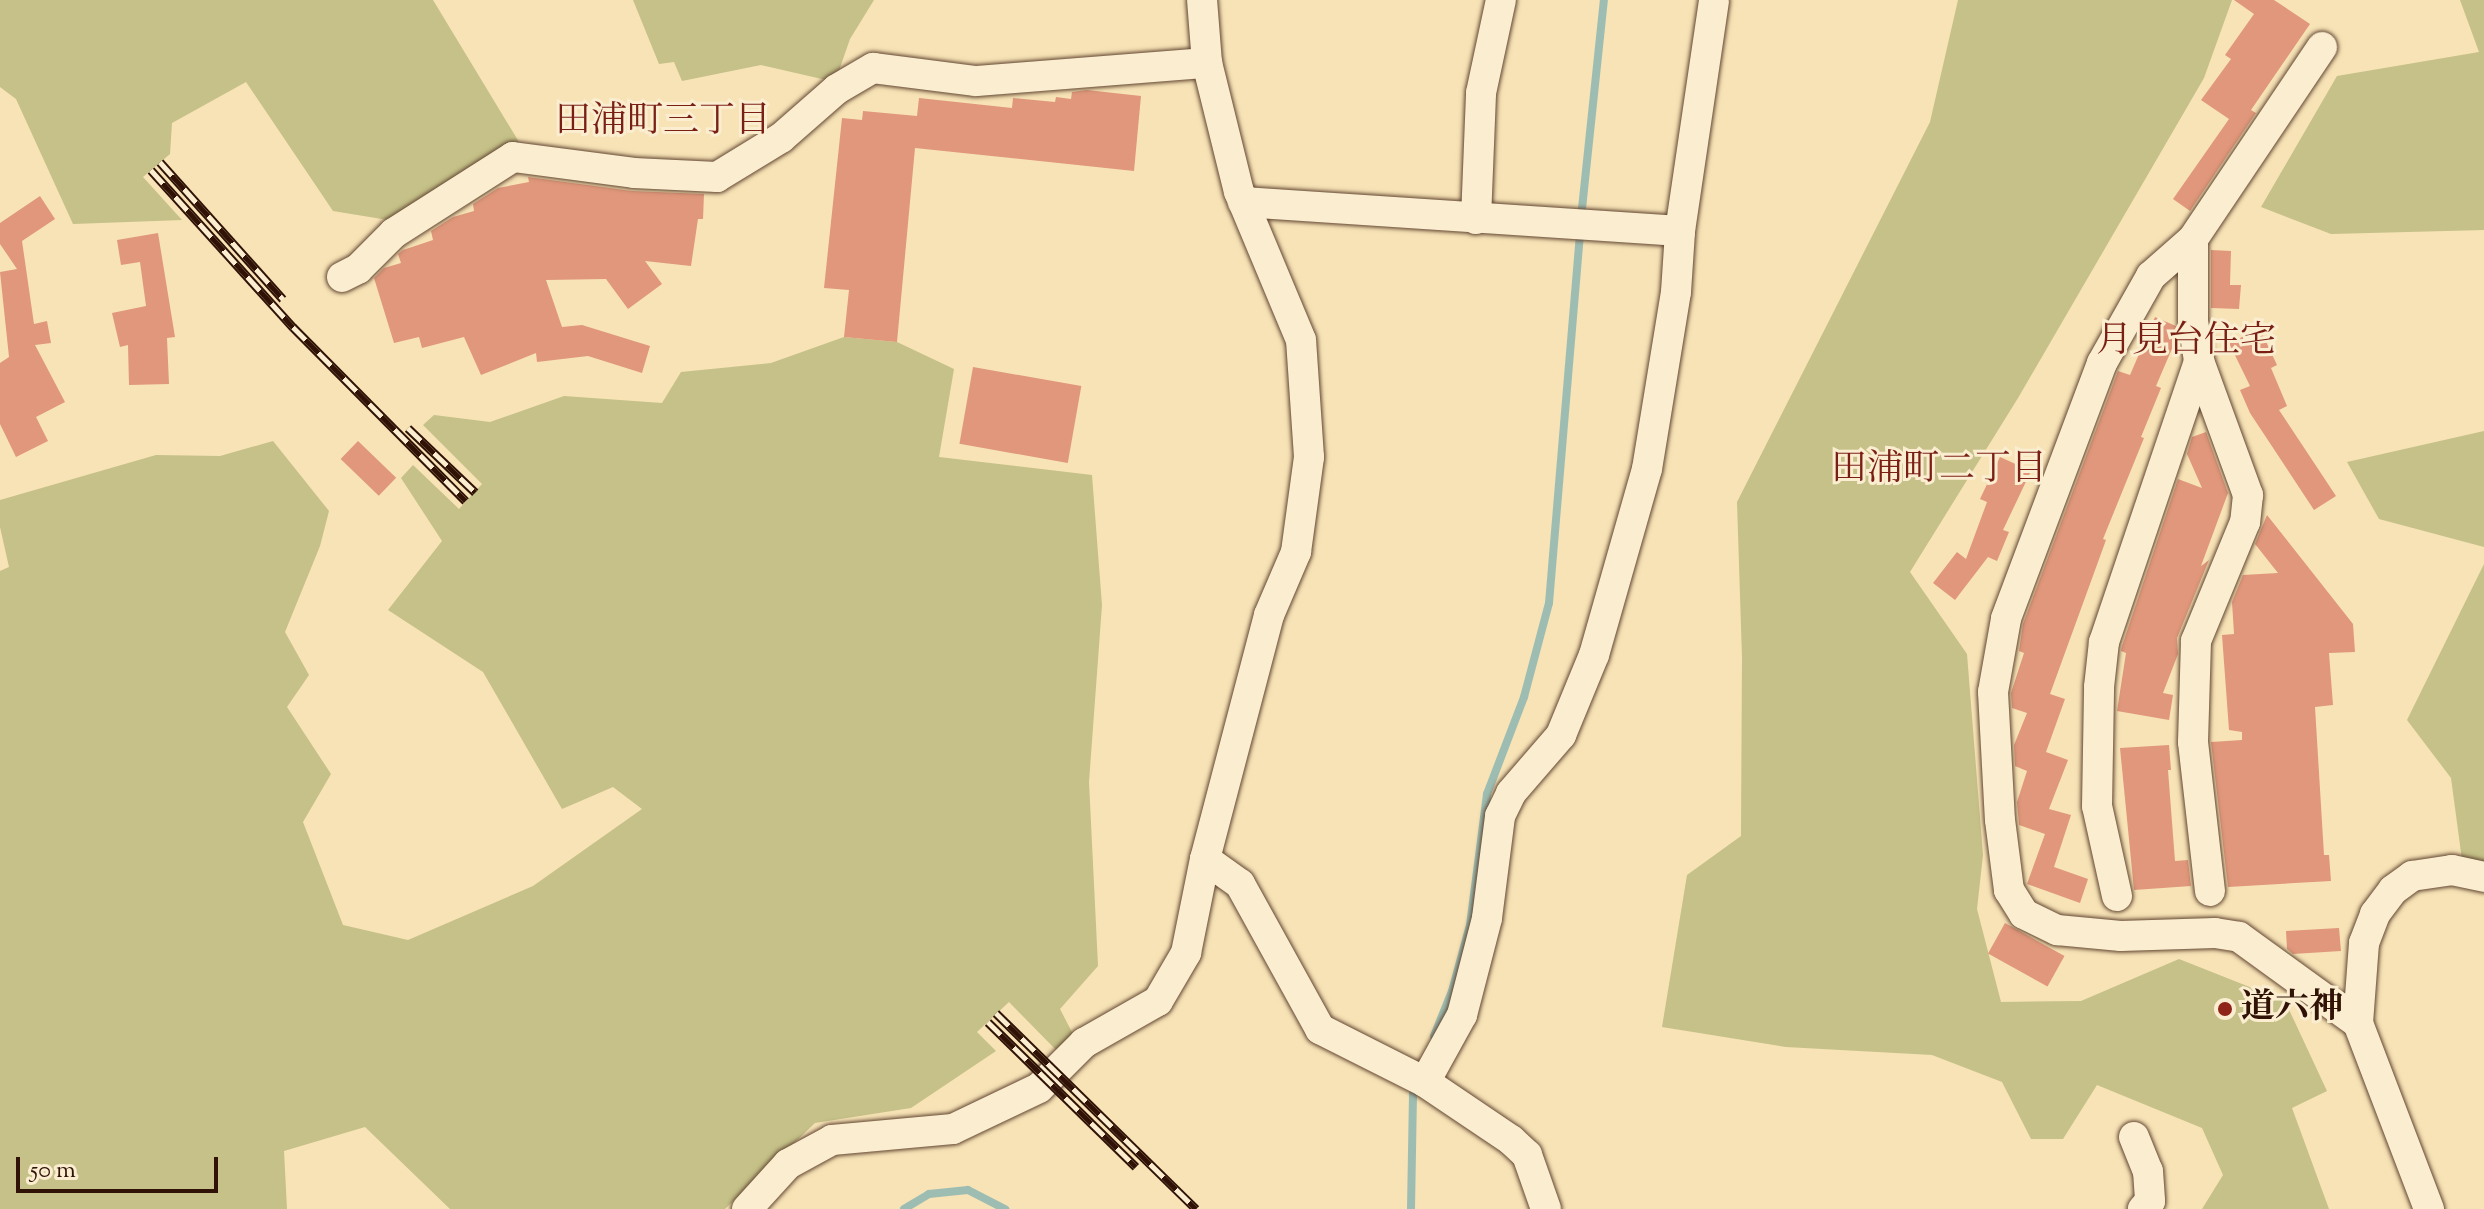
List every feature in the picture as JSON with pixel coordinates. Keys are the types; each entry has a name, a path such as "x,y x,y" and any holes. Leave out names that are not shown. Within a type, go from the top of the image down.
{"street":[{"path":"747,1209 788,1164 810,1149 832,1140 953,1129 1039,1088 1084,1043 1158,1001 1186,953 1205,859 1269,615 1296,552 1309,457 1301,340 1243,202 1207,63 1202,0"},
{"path":"1476,219 1481,93 1501,0"},
{"path":"1425,1082 1462,1015 1487,918 1500,816 1511,793 1561,735 1594,655 1647,469 1676,292 1680,231 1714,0"},
{"path":"2322,47 2193,239 2151,276 2102,363 2006,619 1993,692 2000,820 2009,890 2024,914 2057,930 2121,936 2215,933 2239,937 2358,1023"},
{"path":"342,277 358,269 394,233 513,157 634,173 717,177 781,138 837,89 873,68 976,81 1207,63"},
{"path":"1243,202 1680,231"},
{"path":"2193,239 2193,321 2199,361 2248,495 2245,522 2196,641 2193,742 2210,891"},
{"path":"2117,896 2097,806 2099,687 2104,642 2199,361"},
{"path":"1205,859 1240,884 1320,1029 1425,1082 1527,1155 1546,1209"},
{"path":"2429,1209 2358,1023 2364,943 2375,914 2393,890 2412,876 2452,870 2484,877"},
{"path":"2134,1137 2148,1171 2150,1201 2143,1209"}],"shaded area":[{"path":"0,0 433,0 519,142 394,221 333,211 246,82 172,123 170,154 143,177 182,220 73,224 16,99 0,87"},
{"path":"633,0 874,0 850,39 835,82 761,65 682,81 674,62 659,64"},
{"path":"1958,0 2232,0 2204,78 2018,398 1910,572 1967,654 1983,855 1977,909 2001,1002 2081,1001 2179,959 2285,1001 2327,1091 2292,1108 2329,1209 2202,1209 2223,1175 2202,1128 2097,1085 2063,1139 2031,1139 2002,1082 1932,1055 1786,1047 1662,1027 1687,875 1741,836 1742,657 1737,502 1930,122"},
{"path":"2460,0 2484,0 2484,230 2331,234 2261,207 2337,76 2479,52"},
{"path":"844,337 897,342 954,369 939,457 1092,475 1102,605 1089,782 1098,966 1060,1009 1075,1038 1060,1054 1009,1002 977,1032 996,1051 911,1108 815,1123 725,1209 450,1209 365,1127 284,1151 287,1209 0,1209 0,571 9,567 0,527 0,500 156,455 220,456 273,441 329,511 320,546 285,632 309,675 287,707 331,774 303,822 343,925 408,940 533,886 642,809 613,787 562,809 483,672 388,610 442,541 401,478 413,465 459,509 482,484 423,425 434,415 490,422 564,396 662,403 681,372 771,363"},
{"path":"2484,431 2484,547 2379,519 2347,462"},
{"path":"2484,564 2484,864 2462,860 2451,778 2407,720"}],"building":[{"path":"2234,0 2274,0 2310,24 2251,110 2256,113 2190,211 2173,199 2229,119 2201,100 2231,59 2225,55 2254,14"},
{"path":"1087,90 1141,96 1134,171 915,148 897,342 844,337 849,290 824,288 842,118 862,120 863,111 917,116 919,98 1012,108 1013,98 1055,102 1056,97 1071,99 1072,92"},
{"path":"528,177 632,191 704,194 703,219 698,219 691,266 645,261 662,284 628,309 606,279 546,280 562,327 582,325 650,346 642,373 588,356 537,362 536,353 481,375 464,337 422,348 419,337 394,343 374,278 384,268 401,263 398,254 403,250 433,240 431,231 453,217 474,211 473,204 498,188 529,182"},
{"path":"40,196 55,219 22,241 34,324 47,321 51,343 35,345 65,402 36,417 48,441 16,457 0,424 0,363 9,357 0,272 17,269 0,244 0,223"},
{"path":"158,233 175,337 167,338 169,384 129,385 128,345 120,347 112,313 146,306 140,262 121,265 117,240"},
{"path":"2211,250 2231,251 2230,285 2241,285 2239,309 2211,308"},
{"path":"2155,317 2176,326 2177,337 2156,386 2161,388 2141,437 2144,438 2103,539 2106,540 2050,694 2065,699 2046,752 2068,760 2049,809 2071,815 2054,867 2088,879 2080,903 2027,884 2045,834 2019,825 2017,802 2027,771 2015,766 2014,745 2027,713 2012,708 2011,693 2024,653 2019,651 2023,624 2118,371 2130,375"},
{"path":"2260,329 2277,365 2271,368 2287,406 2279,410 2336,496 2314,510 2250,413 2240,390 2250,386 2229,343"},
{"path":"973,367 1081,386 1068,463 959,444"},
{"path":"2206,432 2228,493 2201,566 2209,560 2177,638 2178,654 2163,693 2173,695 2169,720 2117,711 2126,653 2121,651 2122,646 2178,479 2202,488 2187,454 2192,437"},
{"path":"358,441 396,478 379,496 341,459"},
{"path":"2000,457 2031,471 2003,530 2009,532 1997,561 1988,557 1955,600 1933,583 1957,552 1966,559 1987,502 1980,499"},
{"path":"2267,515 2353,624 2355,652 2329,653 2333,705 2315,707 2324,855 2329,855 2331,881 2228,887 2211,742 2242,740 2242,732 2229,730 2222,635 2234,634 2232,602 2243,575 2278,573 2255,544"},
{"path":"2169,745 2175,861 2188,860 2191,886 2134,890 2120,748"},
{"path":"2005,923 2064,956 2048,987 1988,954"},
{"path":"2339,928 2341,951 2293,954 2287,949 2286,931"}],"waterway":[{"path":"1581,218 1604,0"},
{"path":"1434,1036 1452,991 1470,925 1487,794 1524,697 1549,603 1580,232"},
{"path":"1411,1209 1413,1094 1417,1083"},
{"path":"904,1209 929,1194 968,1190 1005,1209"}],"railway":[{"path":"160,162 283,299"},
{"path":"151,170 293,327 466,501"},
{"path":"408,428 475,492"},
{"path":"996,1013 1196,1209"},
{"path":"988,1022 1136,1167"}],"place":[{"name":"道六神","path":"2225,1009"}],"district":[{"name":"田浦町三丁目","path":"663,123"},
{"name":"月見台住宅","path":"2186,343"},
{"name":"田浦町二丁目","path":"1939,471"}]}
